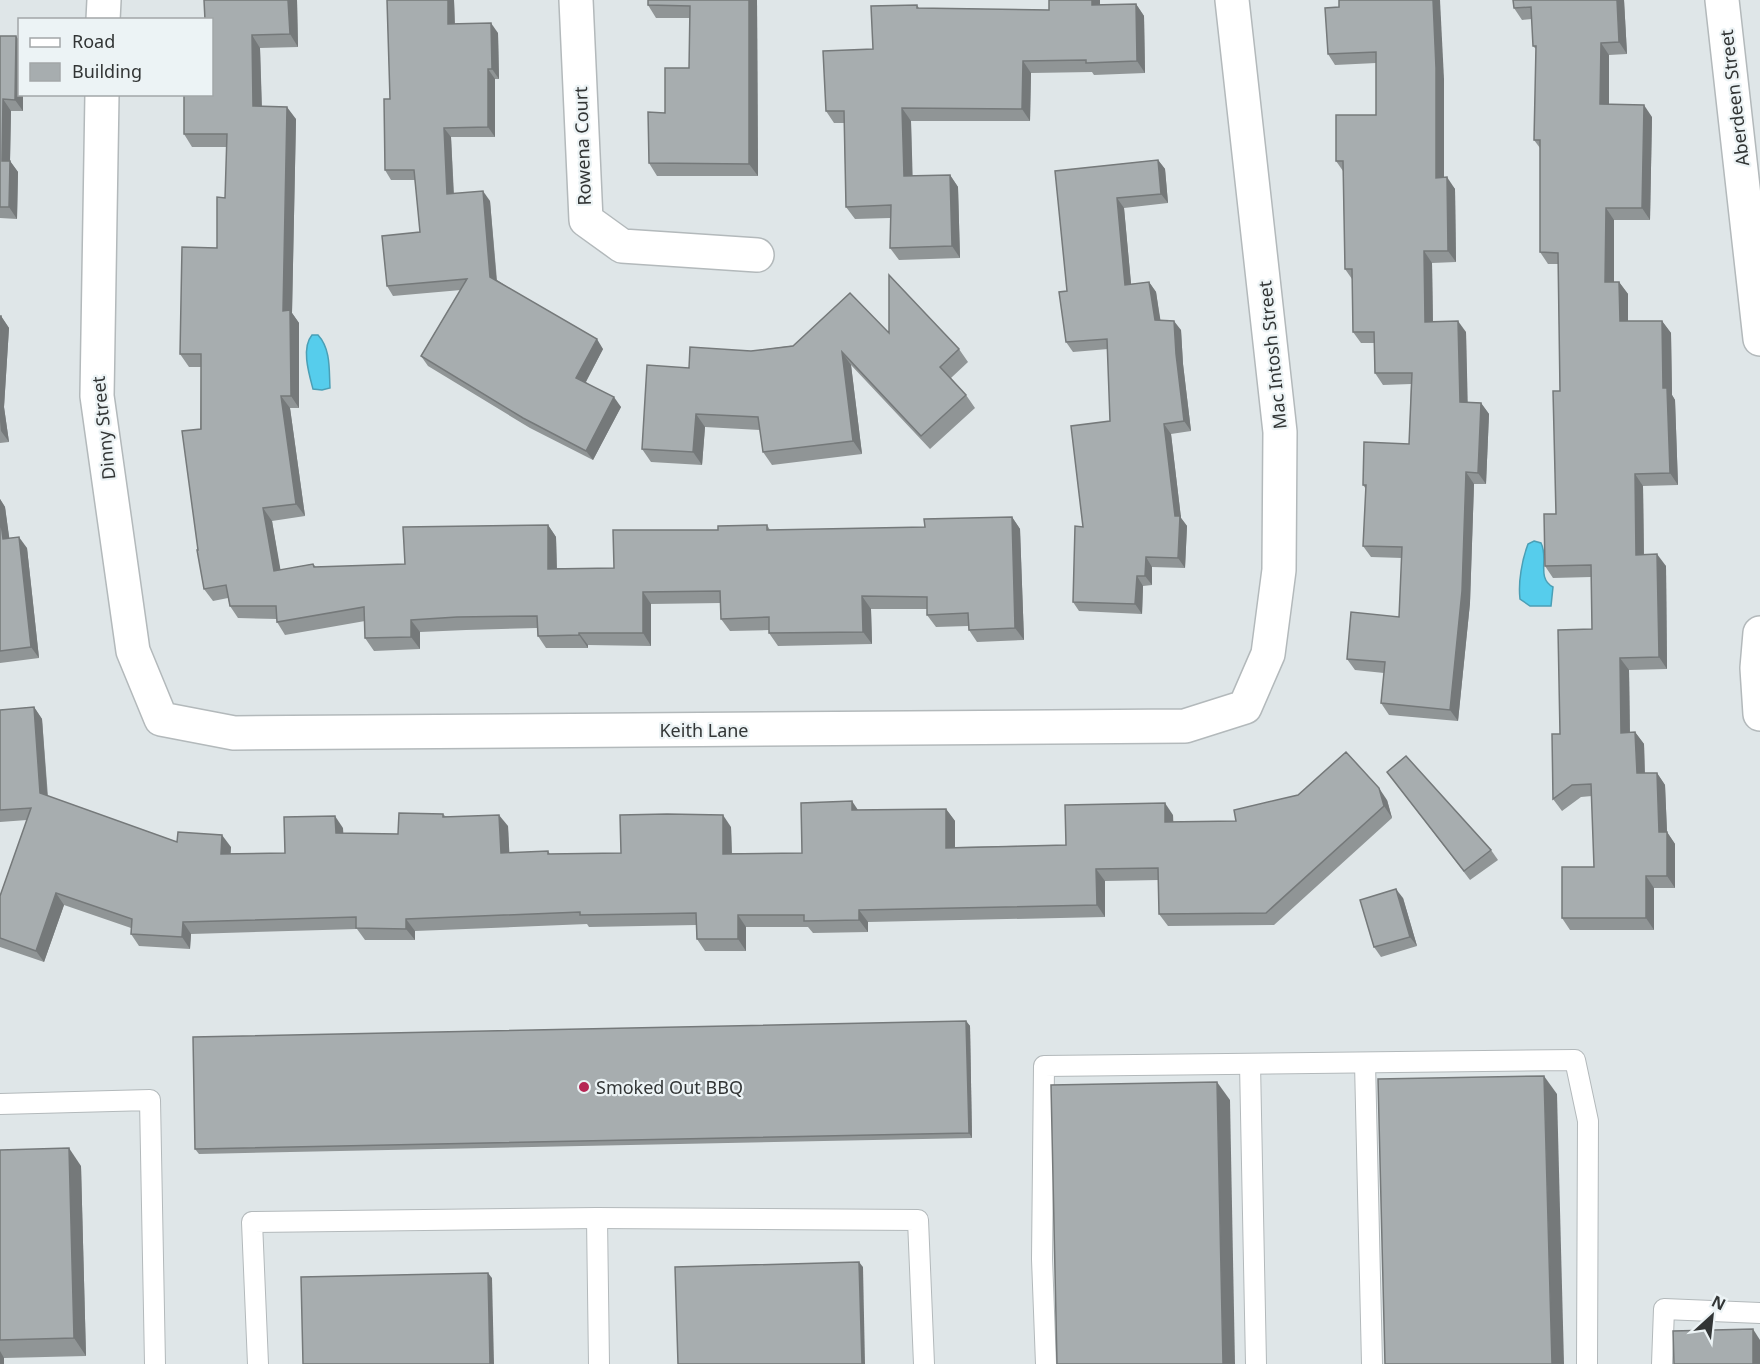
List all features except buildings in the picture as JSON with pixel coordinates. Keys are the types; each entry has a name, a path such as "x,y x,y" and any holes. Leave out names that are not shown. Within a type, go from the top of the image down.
{"street":[{"path":"103,18 104,0"},
{"name":"Rowena Court","path":"576,0 586,220 622,246 757,255"},
{"name":"Mac Intosh Street","path":"1232,0 1280,432 1279,570 1271,633 1268,654 1245,707"},
{"name":"Aberdeen Street","path":"1722,0 1760,339"},
{"name":"Dinny Street","path":"102,96 97,396 133,651 161,719"},
{"path":"1760,633 1760,714"},
{"name":"Keith Lane","path":"161,719 234,733 1173,727 1185,726 1245,707"}],"lane":[{"path":"1046,1364 1042,1259 1044,1066 1575,1060 1588,1121 1587,1364"},
{"path":"1365,1063 1372,1364"},
{"path":"1250,1064 1256,1364"},
{"path":"0,1104 150,1100 156,1364"},
{"path":"597,1218 599,1364"},
{"path":"258,1364 252,1221 597,1218 918,1220 924,1364"},
{"path":"1662,1364 1664,1309 1760,1313"}],"water":[{"path":"312,335 318,335 325,347 330,388 313,389 306,354"},
{"path":"1534,541 1541,543 1545,578 1553,587 1551,606 1530,606 1520,599 1520,578 1524,557 1528,544"}],"place":[{"name":"Smoked Out BBQ","path":"584,1087"}]}
